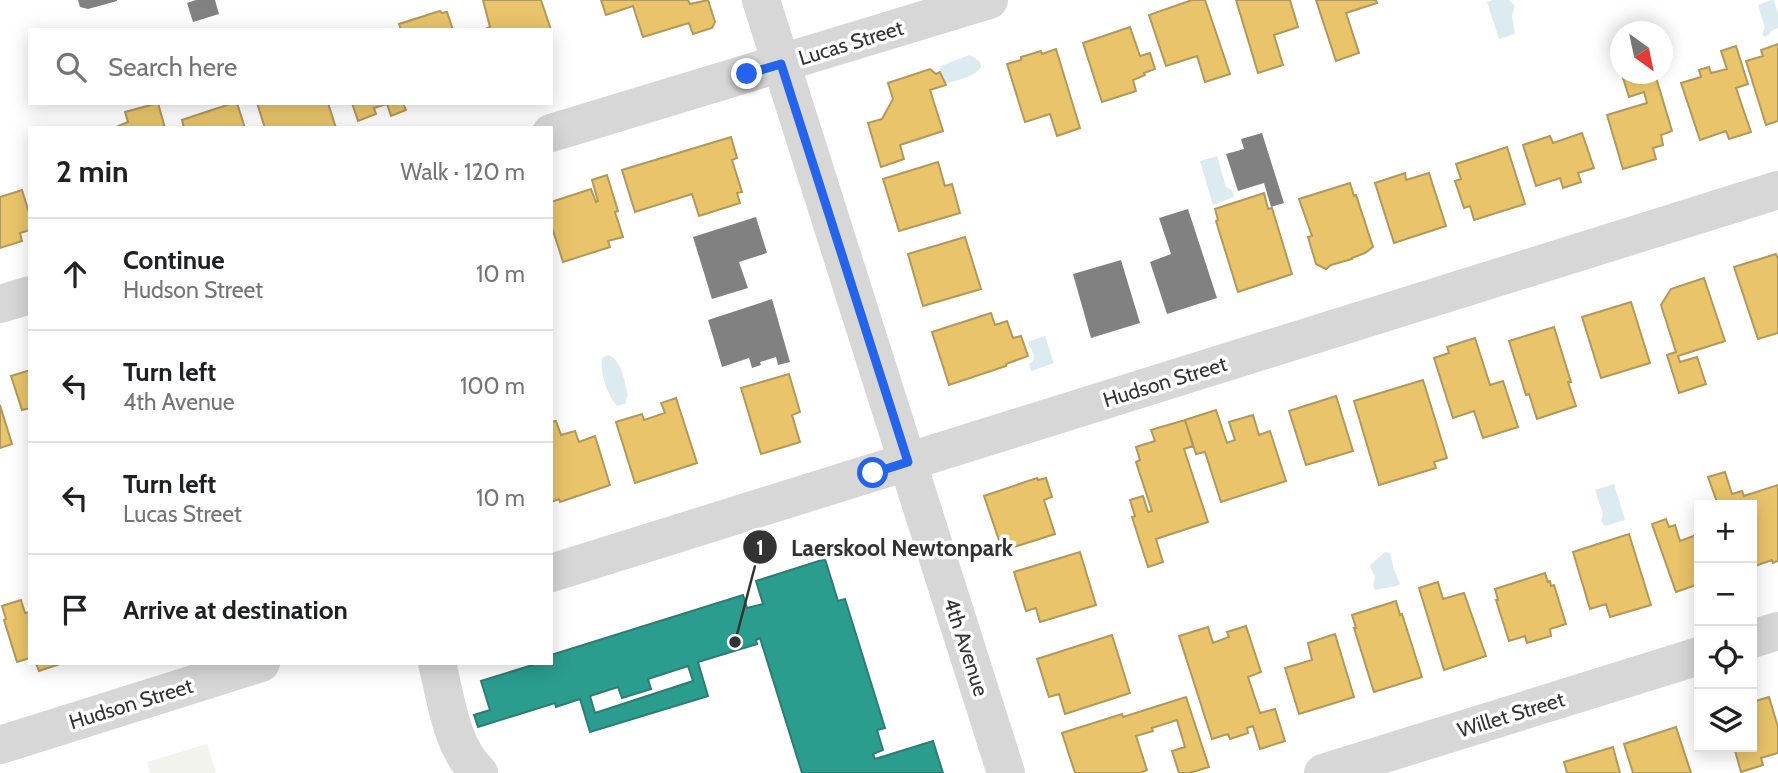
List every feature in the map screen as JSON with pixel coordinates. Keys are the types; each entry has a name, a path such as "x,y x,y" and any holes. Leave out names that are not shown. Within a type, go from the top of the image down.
{"street":[{"name":"4th Avenue","path":"761,0 1006,773"},
{"name":"Lucas Street","path":"553,133 989,0"},
{"name":"Hudson Street","path":"553,572 1778,190"},
{"path":"0,304 28,296"},
{"path":"1757,637 1778,631"},
{"name":"Willet Street","path":"1323,773 1694,658"},
{"name":"Hudson Street","path":"0,745 255,665"},
{"path":"438,665 455,735 463,755 479,773"}],"shaded area":[{"path":"1509,0 1515,6 1512,16 1515,34 1499,39 1487,2"},
{"path":"1774,0 1778,14 1778,28 1765,37 1762,34 1765,28 1758,5"},
{"path":"969,55 978,60 981,65 979,69 968,77 946,83 941,66"},
{"path":"1217,156 1226,187 1232,190 1234,197 1213,205 1200,161"},
{"path":"1045,336 1054,363 1031,371 1029,364 1034,355 1028,343"},
{"path":"608,355 622,371 628,395 625,404 617,406 605,384 602,358"},
{"path":"1614,484 1625,520 1605,526 1601,521 1603,514 1595,490"},
{"path":"1385,552 1390,553 1400,584 1375,590 1375,576 1370,565"},
{"path":"207,744 216,773 150,773 147,762"}],"building: Homes":[{"path":"483,0 541,0 550,28 488,28 490,27"},
{"path":"601,0 688,0 690,4 708,0 715,22 712,28 693,34 689,23 643,37 633,6 606,15"},
{"path":"1192,0 1205,0 1230,74 1205,82 1197,56 1166,66 1149,15"},
{"path":"1236,0 1290,0 1298,27 1274,35 1283,65 1258,73"},
{"path":"1316,0 1376,0 1377,3 1346,13 1359,53 1336,61"},
{"path":"440,11 447,12 452,28 400,28 399,24"},
{"path":"1130,27 1140,56 1150,53 1155,69 1133,80 1136,91 1102,102 1083,43"},
{"path":"1778,44 1778,121 1766,125 1746,61 1763,56 1761,50"},
{"path":"1736,46 1748,84 1736,88 1751,132 1729,139 1726,131 1700,140 1681,83 1701,77 1699,70 1709,67 1711,73 1727,69 1721,51"},
{"path":"1056,49 1080,128 1057,136 1050,114 1025,122 1007,64 1021,60 1021,57"},
{"path":"930,69 936,74 940,72 946,85 930,90 943,131 900,145 904,159 881,167 868,123 882,119 893,99 888,83"},
{"path":"1625,84 1658,84 1672,131 1661,135 1663,145 1653,148 1656,159 1623,169 1607,115 1647,103 1644,92 1629,97"},
{"path":"159,105 164,126 119,126 128,122 125,112"},
{"path":"227,105 238,105 244,126 184,126 182,120"},
{"path":"258,105 329,105 335,126 264,126"},
{"path":"353,105 384,105 374,108 376,114 358,121"},
{"path":"387,105 404,105 406,110 391,116"},
{"path":"1582,133 1594,168 1578,173 1581,182 1563,188 1560,178 1536,186 1523,145 1550,136 1553,143"},
{"path":"731,137 737,158 732,160 742,192 737,193 740,203 699,216 692,194 635,212 622,170"},
{"path":"1507,147 1525,204 1474,220 1470,206 1464,208 1455,181 1461,179 1456,164"},
{"path":"938,162 945,186 952,184 960,213 899,231 883,179"},
{"path":"1405,173 1406,180 1429,173 1446,226 1394,243 1375,183"},
{"path":"607,175 623,237 608,241 610,247 563,262 553,230 553,201 591,189 596,202 598,201 592,180"},
{"path":"1350,183 1373,247 1326,269 1316,264 1308,237 1312,236 1299,199"},
{"path":"22,190 28,210 28,231 20,233 22,241 0,248 0,197"},
{"path":"1264,193 1268,209 1272,208 1292,274 1238,292 1216,221 1215,209"},
{"path":"965,237 981,289 923,306 908,254"},
{"path":"1776,254 1778,333 1758,339 1734,267"},
{"path":"1704,278 1725,341 1678,356 1680,362 1697,357 1706,384 1679,393 1667,355 1676,352 1661,305 1671,289"},
{"path":"1631,302 1650,363 1601,378 1582,317"},
{"path":"991,313 995,325 1007,321 1013,338 1021,336 1028,356 949,385 932,332"},
{"path":"1554,327 1576,406 1537,419 1529,394 1526,395 1509,341"},
{"path":"1475,338 1490,385 1503,381 1518,427 1483,438 1474,411 1453,418 1434,358 1449,353 1447,347"},
{"path":"28,371 28,408 22,410 11,376"},
{"path":"789,374 800,412 792,415 800,442 761,454 741,388"},
{"path":"1423,380 1447,458 1434,462 1436,468 1379,485 1354,401"},
{"path":"1336,396 1353,451 1306,465 1289,411"},
{"path":"676,398 697,463 635,483 616,422 642,414 644,420 665,413 661,403"},
{"path":"0,405 12,444 0,448"},
{"path":"1216,410 1227,443 1235,440 1229,422 1253,415 1259,435 1270,431 1286,481 1221,502 1205,452 1196,454 1185,420"},
{"path":"1185,420 1193,446 1184,449 1208,522 1156,539 1163,562 1148,567 1132,517 1135,516 1130,500 1143,496 1148,512 1152,511 1136,462 1140,460 1136,447 1155,441 1151,430"},
{"path":"556,421 561,435 575,431 579,442 595,436 610,485 560,502 559,499 553,501 553,422"},
{"path":"1725,472 1732,494 1742,491 1744,496 1778,485 1778,561 1773,563 1772,560 1757,565 1757,500 1716,500 1708,477"},
{"path":"1037,478 1046,478 1052,497 1044,500 1055,534 1002,549 984,496"},
{"path":"1666,519 1669,527 1675,525 1680,541 1694,536 1694,586 1676,592 1652,524"},
{"path":"1629,534 1651,605 1610,617 1606,604 1590,609 1573,552"},
{"path":"1080,552 1096,605 1040,622 1036,608 1026,611 1014,572"},
{"path":"1545,573 1551,586 1554,585 1566,624 1550,629 1551,636 1527,643 1525,636 1509,641 1495,589"},
{"path":"1438,582 1443,599 1464,593 1486,656 1444,670 1419,588"},
{"path":"21,600 25,613 28,612 28,659 17,662 2,606"},
{"path":"1396,601 1422,677 1374,692 1352,615"},
{"path":"1246,626 1261,672 1248,677 1260,713 1275,709 1285,741 1260,749 1253,726 1247,728 1248,733 1230,739 1228,734 1212,739 1179,636 1208,627 1213,643 1229,637 1227,632"},
{"path":"1335,634 1354,697 1299,714 1285,668 1312,660 1308,643"},
{"path":"1112,635 1130,693 1065,714 1059,694 1049,697 1037,659"},
{"path":"37,665 57,665 39,671"},
{"path":"1186,697 1209,767 1179,773 1172,751 1185,747 1177,720 1136,736 1147,770 1140,773 1075,773 1062,733"},
{"path":"1769,697 1778,727 1778,753 1761,758 1763,765 1741,772 1735,752 1757,752 1757,701"},
{"path":"1676,727 1691,773 1633,773 1624,744"},
{"path":"1613,747 1620,773 1567,773 1564,762"}],"building: Schools":[{"path":"825,559 838,601 845,599 885,728 877,730 883,750 873,754 875,759 933,741 943,773 802,773 760,638 756,640 757,644 698,662 708,696 590,732 580,699 556,707 555,703 478,727 474,715 490,710 481,681 533,665 553,665 553,654 743,595 747,608 763,604 756,581","holes":["688,666 693,681 595,713 590,696 618,687 622,698 651,689 648,679"]}],"building: Other":[{"path":"78,0 117,1 88,9 80,7"},
{"path":"215,0 219,14 193,22 187,3"},
{"path":"1262,133 1284,203 1271,207 1264,183 1238,191 1226,154 1244,149 1241,139"},
{"path":"1188,209 1217,298 1167,314 1150,262 1171,254 1159,218"},
{"path":"756,217 767,253 739,262 748,288 712,299 693,237"},
{"path":"1121,260 1140,323 1091,338 1073,274"},
{"path":"772,299 790,362 778,365 776,357 760,362 761,365 752,368 749,358 722,367 708,320"}],"place":[{"name":"Laerskool Newtonpark","path":"735,642"}],"route":[{"path":"747,74 781,64 908,462 873,473"}]}
